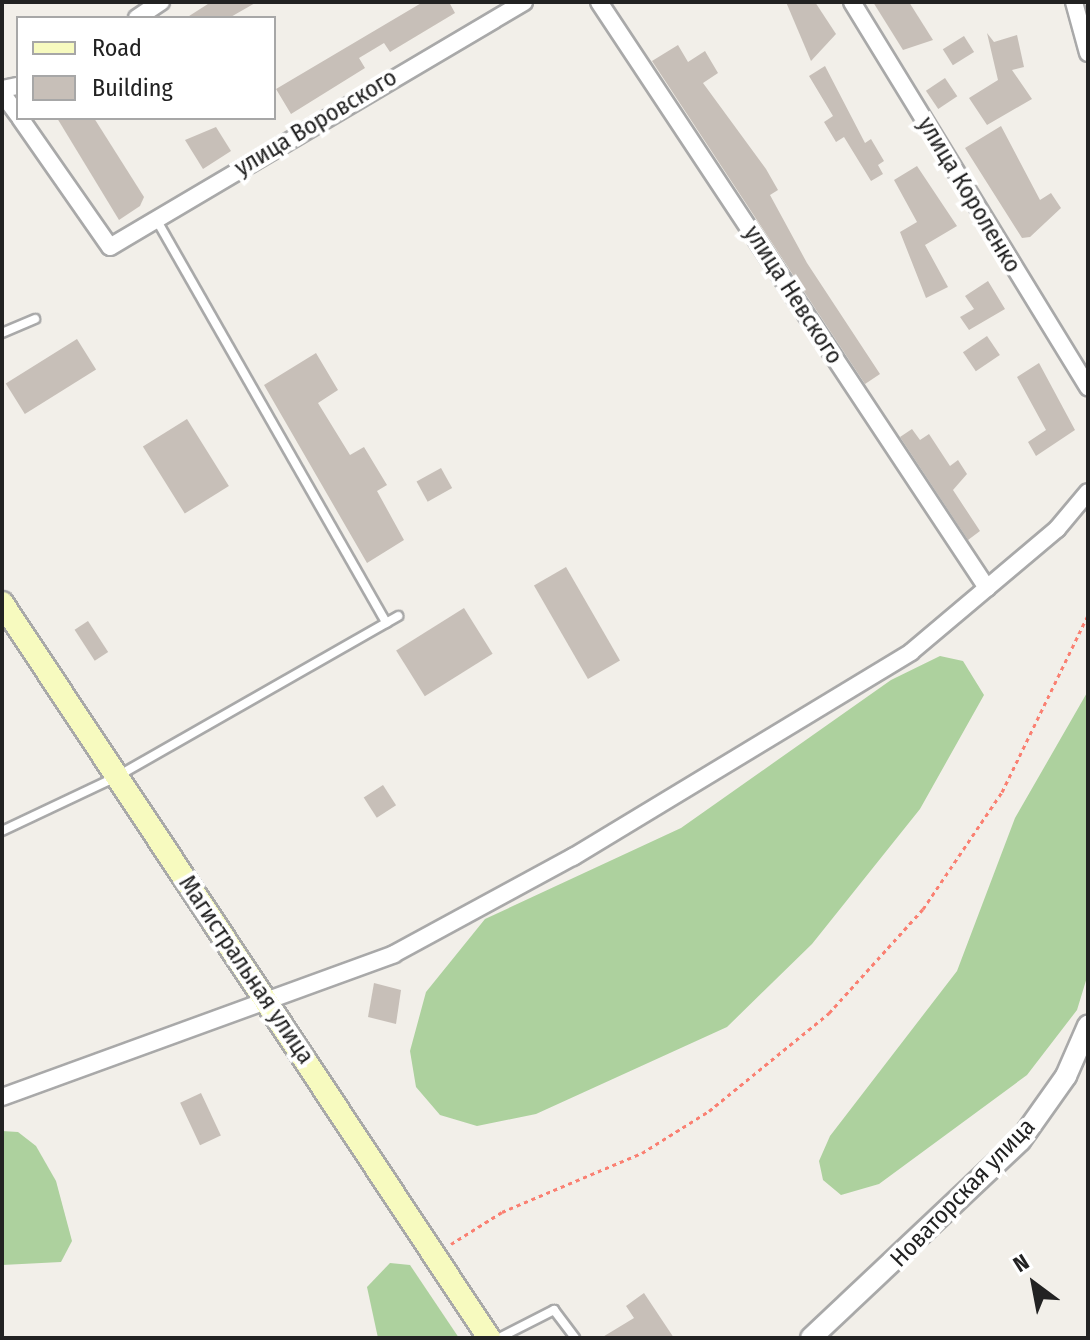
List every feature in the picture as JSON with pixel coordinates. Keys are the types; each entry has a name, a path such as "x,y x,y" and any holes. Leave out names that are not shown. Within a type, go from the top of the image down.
{"main road":[{"name":"Магистральная улица","path":"2,603 489,1338"}],"street":[{"path":"140,16 161,2"},
{"name":"улица Воровского","path":"21,120 110,247 524,2"},
{"name":"улица Невского","path":"599,2 987,588"},
{"name":"улица Короленко","path":"852,2 1088,387"},
{"path":"1074,2 1088,53"},
{"path":"2,91 16,112"},
{"path":"2,1097 394,954 573,857 911,652 1057,529 1088,492"},
{"name":"Новаторская улица","path":"811,1338 1020,1141 1066,1076 1088,1026"}],"lane":[{"path":"156,219 386,623"},
{"path":"2,333 35,319"},
{"path":"2,831 116,777 398,616"},
{"path":"499,1338 554,1310 575,1338"}],"path":[{"path":"434,1255 502,1212 642,1153 709,1111 829,1013 923,909 1002,792 1088,615"}],"green space":[{"path":"940,656 963,661 984,695 920,809 812,944 727,1027 536,1114 477,1126 440,1115 416,1087 410,1051 426,992 485,919 681,828 891,680"},
{"path":"1088,691 1088,974 1077,1010 1027,1075 879,1184 841,1195 823,1180 819,1161 830,1136 957,971 1015,818"},
{"path":"2,1131 18,1132 36,1146 56,1181 72,1241 61,1262 2,1265"},
{"path":"390,1263 410,1265 459,1338 378,1338 367,1287"}],"building":[{"path":"211,2 257,2 232,16 189,16"},
{"path":"423,2 449,2 455,13 390,52 384,43 359,58 365,68 291,114 276,89"},
{"path":"786,2 815,2 836,34 811,61"},
{"path":"873,2 909,2 933,40 903,50"},
{"path":"987,33 994,42 1017,35 1024,67 1012,70 1032,99 987,125 969,98 998,80"},
{"path":"964,36 974,52 953,65 943,49"},
{"path":"678,45 688,62 705,51 718,73 703,83 766,169 778,190 770,195 807,263 880,374 865,384 652,61"},
{"path":"825,66 865,143 871,139 884,161 878,165 883,174 871,181 844,137 836,142 824,122 833,116 809,76"},
{"path":"945,78 957,96 938,109 926,91"},
{"path":"58,120 95,120 144,197 140,206 119,220"},
{"path":"1001,126 1040,200 1051,193 1061,208 1030,237 1022,238 965,148"},
{"path":"216,127 231,151 203,169 185,140"},
{"path":"917,166 957,226 925,245 948,287 926,298 900,232 917,222 894,180"},
{"path":"988,281 1005,309 969,330 960,317 974,309 965,296"},
{"path":"987,336 1000,355 976,371 963,352"},
{"path":"77,339 96,370 25,414 6,384"},
{"path":"316,353 338,390 318,403 350,455 364,447 387,485 377,491 404,540 367,563 264,385"},
{"path":"1039,363 1075,430 1036,456 1028,442 1046,430 1017,377"},
{"path":"187,419 229,486 185,514 143,447"},
{"path":"912,429 920,440 929,434 950,466 958,460 967,474 953,490 980,531 968,540 900,437"},
{"path":"441,468 452,488 428,502 417,482"},
{"path":"566,567 620,661 588,679 534,586"},
{"path":"464,608 493,654 425,696 396,650"},
{"path":"88,621 108,652 95,661 75,630"},
{"path":"383,785 396,805 377,818 364,798"},
{"path":"374,983 401,990 396,1024 368,1017"},
{"path":"201,1093 221,1136 200,1145 180,1103"},
{"path":"644,1293 674,1338 601,1338 634,1318 626,1306"}]}
